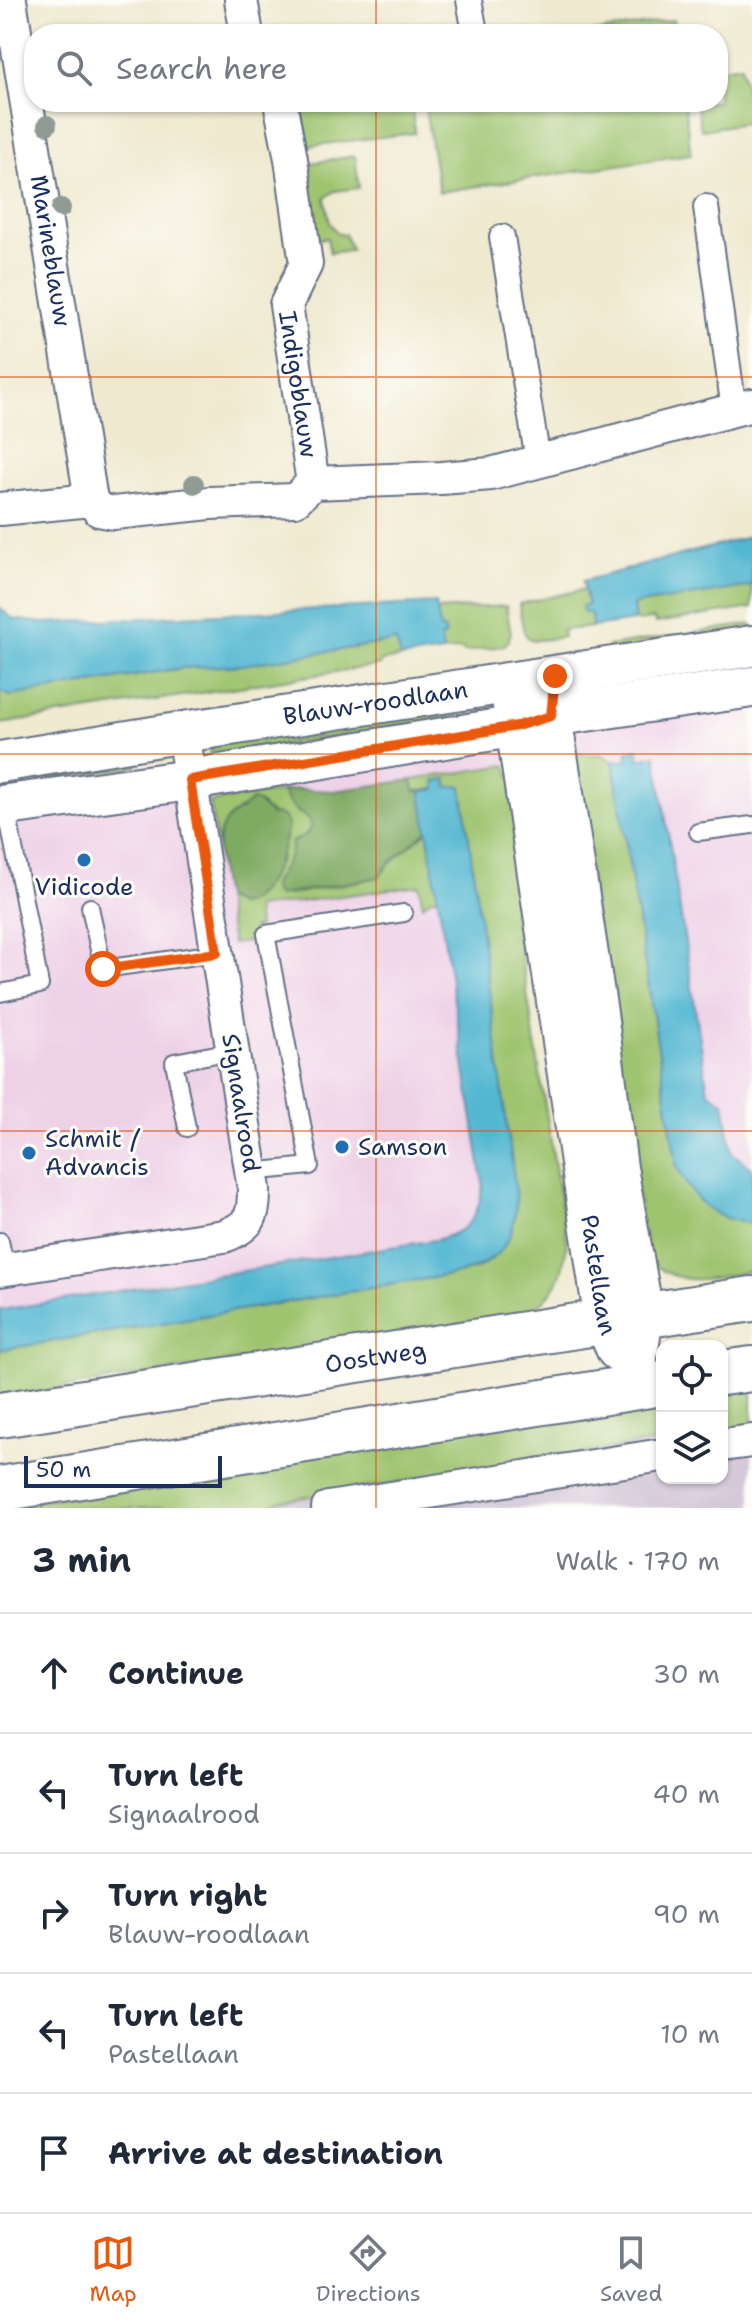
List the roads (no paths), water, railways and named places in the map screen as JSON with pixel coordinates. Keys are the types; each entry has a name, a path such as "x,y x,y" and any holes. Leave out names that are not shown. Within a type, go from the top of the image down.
{"main road":[{"name":"Oostweg","path":"0,1415 752,1299"},
{"path":"728,1372 752,1369"},
{"path":"0,1489 647,1385"}],"street":[{"name":"Marineblauw","path":"10,0 24,86"},
{"path":"241,0 245,24"},
{"path":"469,0 473,24"},
{"name":"Marineblauw","path":"28,112 91,500"},
{"name":"Indigoblauw","path":"282,112 306,264 286,305 313,483"},
{"path":"0,509 91,500 99,510 114,513 210,503 295,500 313,483 491,474 743,407 706,207"},
{"path":"502,237 538,461"},
{"name":"Blauw-roodlaan","path":"0,762 752,646"},
{"name":"Pastellaan","path":"534,721 555,676"},
{"name":"Pastellaan","path":"509,684 534,721 597,1013 617,1168 624,1318 647,1385"},
{"name":"Blauw-roodlaan","path":"3,806 190,780 752,687"},
{"name":"Signaalrood","path":"2,1260 224,1236 240,1230 249,1221 254,1207 183,732"},
{"path":"728,1444 752,1441"},
{"path":"328,1508 656,1456"}],"lane":[{"path":"0,993 40,985 3,806"},
{"path":"698,832 752,825"},
{"path":"90,907 103,969 217,953"},
{"path":"251,1172 310,1166 266,934 404,913"},
{"path":"187,1128 174,1062 232,1051"}],"water":[{"path":"752,536 752,586 633,605 635,621 592,627 591,613 584,613 582,606 588,605 583,581"},
{"path":"436,603 440,629 444,629 446,636 441,637 443,652 401,658 396,641 242,665 182,668 10,696 0,691 0,608 13,619 44,623"},
{"path":"638,749 640,759 656,755 708,1091 724,1102 732,1153 752,1168 752,1223 726,1218 706,1207 697,1199 677,1167 613,761 628,760 627,751"},
{"path":"447,779 448,787 462,786 516,1193 514,1222 498,1254 476,1268 461,1273 0,1350 0,1310 435,1240 447,1237 470,1221 479,1205 483,1183 421,792 436,789 435,781"}],"place":[{"name":"Vidicode","path":"84,860"},
{"name":"Samson","path":"342,1147"},
{"name":"Schmit / Advancis","path":"29,1153"}]}
